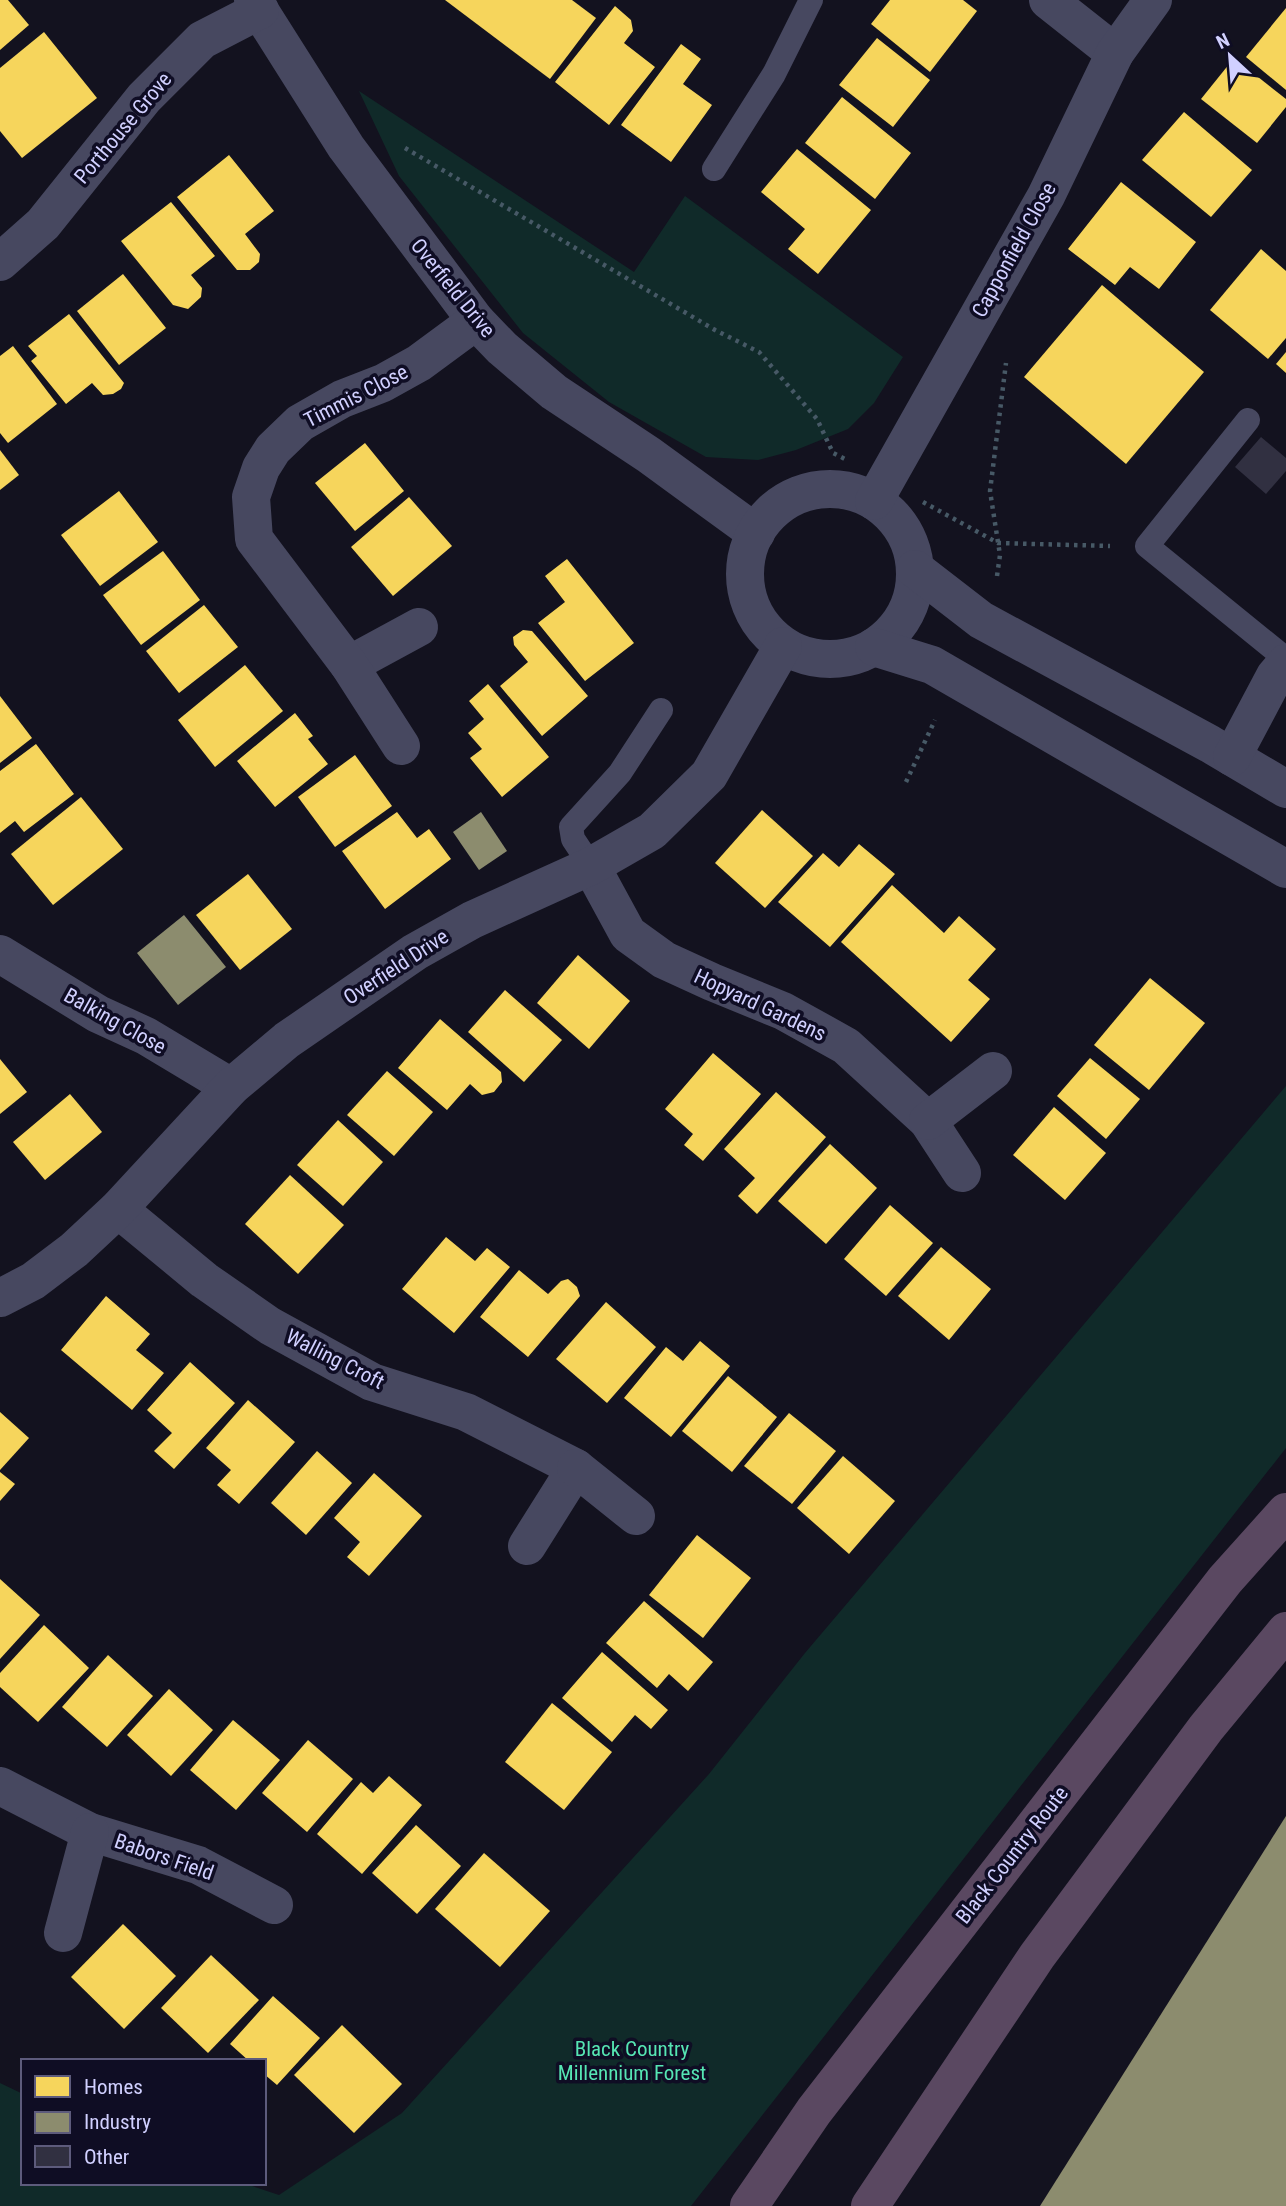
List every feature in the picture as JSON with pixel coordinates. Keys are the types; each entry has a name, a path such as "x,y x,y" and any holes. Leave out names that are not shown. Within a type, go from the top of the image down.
{"highway":[{"name":"Black Country Route","path":"750,2206 814,2111 1225,1580 1286,1512"},
{"path":"870,2206 1037,1956 1206,1728 1286,1631"}],"street":[{"path":"1048,0 1115,53"},
{"name":"Capponfield Close","path":"880,491 1046,196 1115,53 1153,0"},
{"name":"Porthouse Grove","path":"0,262 43,224 144,98 202,40 256,5"},
{"name":"Overfield Drive","path":"256,5 346,147 476,321 502,348 554,392 649,455 756,533"},
{"name":"Timmis Close","path":"401,746 349,665 254,539 251,497 261,467 273,449 300,423 342,399 383,383 419,363 476,321"},
{"path":"839,489 855,493 880,491 907,536 914,555 914,591 902,620 892,633 874,648 847,658 823,659 804,656 783,646 755,617 748,598 745,565 756,533 768,516 782,504 808,493 839,489"},
{"path":"915,569 989,625 1286,789"},
{"path":"349,665 419,627"},
{"name":"Overfield Drive","path":"0,1298 33,1281 54,1266 118,1209 231,1087 287,1040 415,952 472,920 591,866 652,831 709,775 783,646"},
{"path":"874,648 932,665 1286,869"},
{"path":"1232,757 1275,676 1286,661"},
{"name":"Hopyard Gardens","path":"591,866 628,934 664,960 783,1011 846,1046 928,1121 962,1173"},
{"name":"Balking Close","path":"0,954 98,1014 146,1036 231,1087"},
{"path":"928,1121 993,1071"},
{"name":"Walling Croft","path":"118,1209 204,1280 270,1326 372,1382 466,1412 576,1468 636,1516"},
{"path":"527,1546 576,1468"},
{"name":"Babors Field","path":"0,1786 90,1832 198,1865 274,1905"},
{"name":"Babors Field","path":"63,1933 90,1832"}],"lane":[{"path":"714,169 774,75 811,0"},
{"path":"1248,420 1147,546 1286,661"},
{"path":"591,866 573,839 571,827 620,773 661,710"}],"path":[{"path":"394,141 703,323 759,352 817,419 833,453 880,491 998,543 1147,546"},
{"path":"989,625 1000,555 990,491 1006,362"},
{"path":"906,782 955,678"}],"green space":[{"path":"359,91 634,272 685,196 903,357 874,403 848,429 796,450 758,460 706,457 609,402 523,333 399,176"},
{"name":"Black Country Millennium Forest","path":"1286,1086 1286,1448 691,2206 0,2206 0,2083 21,2093 21,2185 249,2185 279,2195 402,2113 709,1774 805,1653"}],"building: Homes":[{"path":"0,0 8,0 29,25 0,50"},
{"path":"445,0 572,0 596,18 550,79"},
{"path":"890,0 963,0 977,11 930,72 871,24"},
{"path":"615,6 631,20 633,31 624,43 655,67 609,125 555,82"},
{"path":"1286,8 1286,90 1246,57"},
{"path":"44,32 97,98 22,158 0,131 0,68"},
{"path":"877,38 930,80 893,127 839,85"},
{"path":"681,44 701,59 683,84 712,105 671,162 621,125"},
{"path":"1234,58 1286,99 1286,107 1257,143 1201,99"},
{"path":"842,97 911,153 875,199 805,143"},
{"path":"1184,112 1252,170 1211,217 1142,160"},
{"path":"797,149 871,210 818,274 788,249 805,229 761,192"},
{"path":"229,155 274,211 245,234 260,254 259,262 250,270 237,270 177,197"},
{"path":"1121,182 1196,242 1159,289 1130,267 1115,285 1068,249"},
{"path":"171,202 215,256 191,275 202,288 201,297 188,309 173,305 121,241"},
{"path":"1261,249 1286,271 1286,338 1268,359 1210,310"},
{"path":"123,274 166,328 119,365 77,311"},
{"path":"1102,285 1204,372 1126,464 1024,377"},
{"path":"69,314 124,383 121,389 113,394 103,395 92,383 66,404 31,361 37,356 28,346"},
{"path":"13,346 57,404 8,443 0,433 0,356"},
{"path":"1286,352 1286,373 1276,364"},
{"path":"365,443 404,491 355,531 315,483"},
{"path":"0,450 19,475 0,490"},
{"path":"119,491 158,542 100,586 61,535"},
{"path":"409,497 452,546 393,596 351,547"},
{"path":"163,551 200,600 141,645 103,595"},
{"path":"567,559 634,643 585,681 538,623 565,602 545,576"},
{"path":"204,605 238,647 179,693 146,651"},
{"path":"523,630 532,631 588,696 542,736 500,686 528,662 514,645 513,637"},
{"path":"245,665 283,711 215,767 178,720"},
{"path":"488,684 549,757 502,797 470,758 482,749 468,733 484,719 469,701"},
{"path":"0,696 32,738 0,763"},
{"path":"295,713 313,736 308,739 328,764 275,807 237,761"},
{"path":"36,744 74,794 24,832 15,821 0,833 0,771"},
{"path":"355,755 392,806 335,847 298,797"},
{"path":"81,797 123,849 53,905 11,854"},
{"path":"762,810 813,856 765,908 715,863"},
{"path":"397,812 417,838 429,829 451,859 385,909 342,851"},
{"path":"859,844 895,874 830,947 778,902 823,853 839,867"},
{"path":"248,874 292,929 240,970 196,915"},
{"path":"892,885 944,933 959,916 996,949 968,980 990,999 951,1042 841,942"},
{"path":"578,955 630,1001 589,1049 537,1003"},
{"path":"1150,978 1205,1023 1149,1090 1094,1045"},
{"path":"505,990 562,1040 524,1082 468,1032"},
{"path":"440,1019 501,1072 502,1082 494,1092 482,1095 470,1084 447,1110 398,1068"},
{"path":"713,1053 761,1094 703,1161 684,1145 693,1134 665,1109"},
{"path":"1090,1058 1140,1099 1106,1139 1057,1096"},
{"path":"0,1059 27,1092 0,1114"},
{"path":"387,1071 433,1112 394,1156 347,1115"},
{"path":"776,1092 826,1137 757,1214 738,1196 755,1178 724,1149"},
{"path":"70,1094 102,1132 45,1180 13,1142"},
{"path":"1054,1107 1106,1153 1065,1200 1013,1155"},
{"path":"338,1120 383,1162 343,1206 297,1165"},
{"path":"830,1144 877,1188 826,1244 778,1201"},
{"path":"290,1175 344,1225 298,1274 245,1224"},
{"path":"890,1205 933,1243 886,1296 844,1259"},
{"path":"446,1237 475,1261 487,1248 510,1267 454,1333 402,1289"},
{"path":"941,1247 991,1289 949,1340 898,1296"},
{"path":"519,1270 548,1294 561,1281 568,1279 577,1287 580,1296 528,1357 480,1317"},
{"path":"106,1296 150,1334 136,1350 164,1373 132,1410 61,1350"},
{"path":"606,1302 656,1347 607,1403 556,1359"},
{"path":"700,1341 730,1366 671,1437 624,1398 666,1347 683,1361"},
{"path":"190,1362 235,1403 174,1469 154,1451 172,1433 147,1410"},
{"path":"728,1376 777,1417 732,1472 682,1431"},
{"path":"248,1400 295,1442 239,1504 217,1485 231,1470 206,1448"},
{"path":"0,1412 29,1438 0,1470"},
{"path":"789,1413 836,1451 792,1504 744,1466"},
{"path":"317,1451 352,1483 306,1535 271,1503"},
{"path":"843,1456 895,1501 849,1554 797,1508"},
{"path":"0,1472 15,1484 0,1501"},
{"path":"374,1473 422,1516 369,1576 347,1557 360,1542 334,1518"},
{"path":"697,1535 751,1578 703,1638 649,1595"},
{"path":"0,1579 40,1615 0,1659"},
{"path":"644,1601 713,1662 688,1691 669,1674 657,1688 606,1643"},
{"path":"44,1625 89,1668 38,1722 0,1687 0,1673"},
{"path":"602,1652 668,1710 651,1729 635,1715 612,1742 562,1698"},
{"path":"108,1655 153,1696 107,1747 62,1707"},
{"path":"169,1689 213,1730 171,1776 127,1735"},
{"path":"552,1703 612,1752 564,1810 505,1762"},
{"path":"233,1720 280,1760 236,1810 190,1770"},
{"path":"308,1740 353,1779 307,1832 262,1793"},
{"path":"389,1776 422,1805 362,1874 317,1834 361,1782 373,1793"},
{"path":"416,1825 461,1866 417,1914 372,1873"},
{"path":"484,1853 550,1911 500,1967 435,1909"},
{"path":"123,1924 176,1976 124,2029 71,1977"},
{"path":"211,1955 259,2000 208,2053 161,2008"},
{"path":"273,1996 320,2038 277,2085 266,2076 266,2059 247,2059 230,2044"},
{"path":"342,2025 402,2084 354,2133 294,2075"}],"building: Industry":[{"path":"481,812 507,851 479,870 453,832"},
{"path":"184,915 226,967 178,1005 137,953"},
{"path":"1286,1816 1286,2206 1040,2206"}],"building: Other":[{"path":"1261,437 1286,458 1286,471 1266,494 1235,467"}]}
